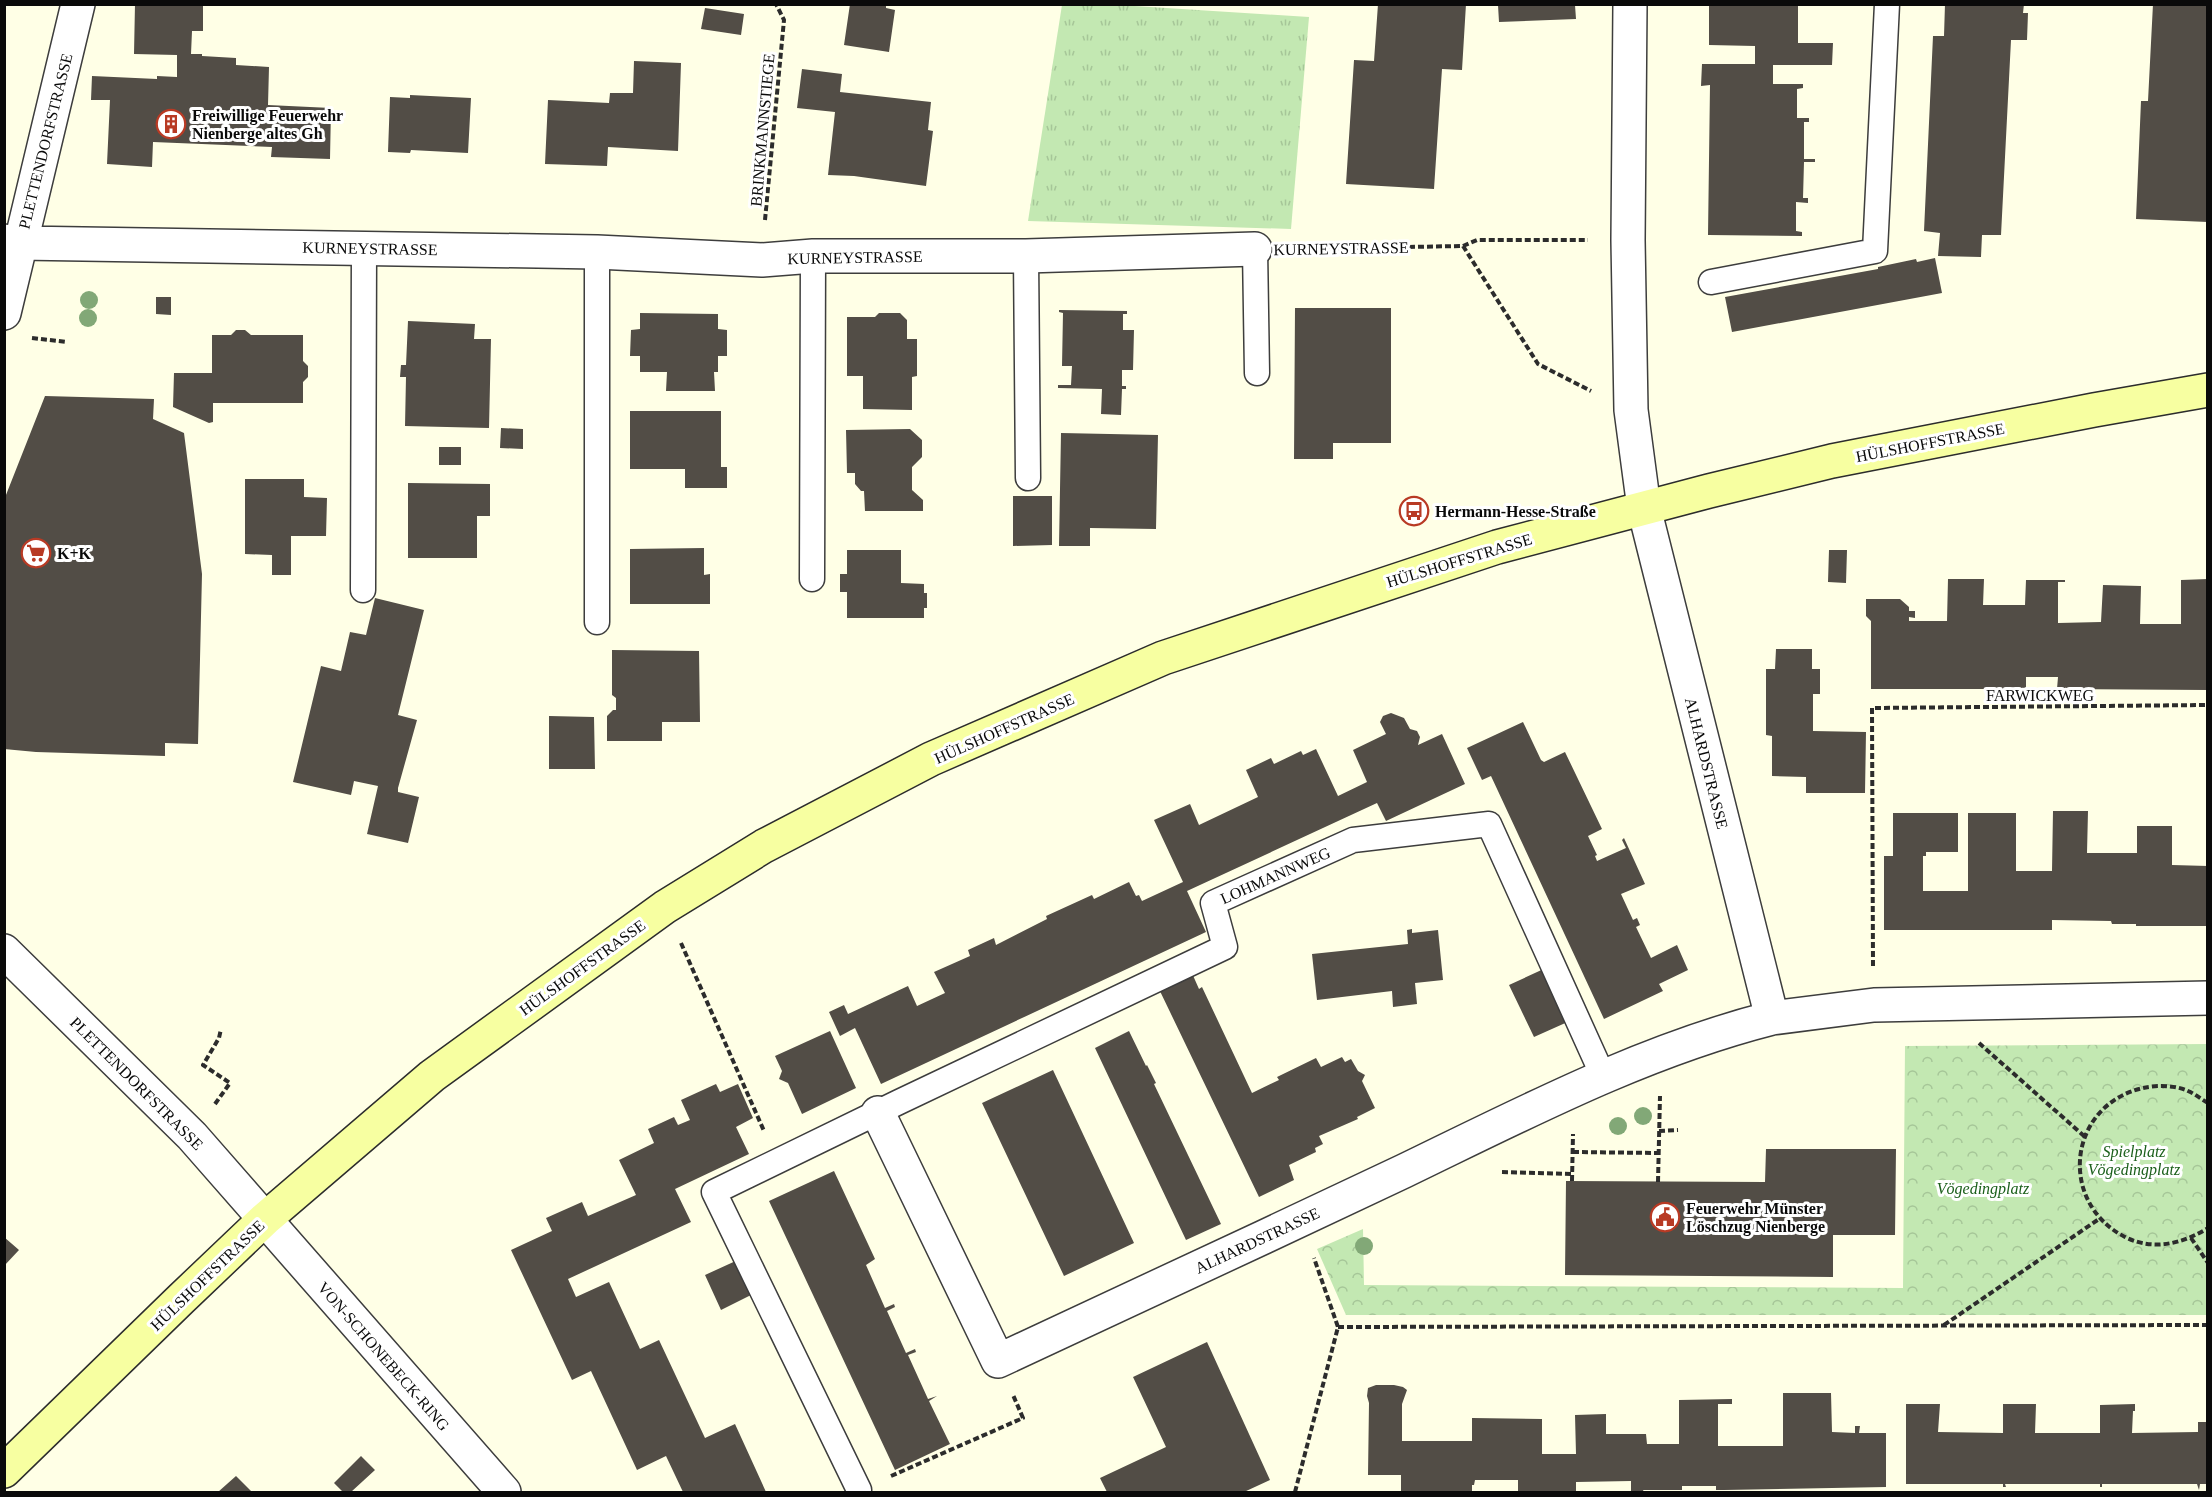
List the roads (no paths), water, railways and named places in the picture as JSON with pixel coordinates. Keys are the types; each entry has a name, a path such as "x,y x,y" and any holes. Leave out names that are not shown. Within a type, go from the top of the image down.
{"main road":[{"name":"HÜLSHOFFSTRASSE","path":"4,1471 265,1219 432,1076 665,907 764,846 931,759 1163,658 1428,568 1497,547 1832,461 2208,390"}],"street":[{"name":"PLETTENDORFSTRASSE","path":"4,313 12,242 78,4"},
{"path":"1630,4 1628,240 1631,410 1644,508"},
{"name":"KURNEYSTRASSE","path":"12,242 597,252 762,260 813,256 1026,256 1255,249"},
{"name":"ALHARDSTRASSE","path":"1644,508 1772,1018"},
{"name":"PLETTENDORFSTRASSE","path":"4,951 192,1136 265,1219"},
{"name":"ALHARDSTRASSE","path":"878,1113 998,1361 1603,1076 1725,1030 1772,1018 1874,1005 2208,999"},
{"name":"VON-SCHONEBECK-RING","path":"265,1219 504,1492"}],"lane":[{"path":"1711,282 1875,251 1887,4"},
{"path":"363,590 364,248"},
{"path":"1255,249 1257,372"},
{"path":"597,252 597,622"},
{"path":"812,579 813,256"},
{"path":"1026,256 1028,478"},
{"name":"LOHMANNWEG","path":"878,1113 1225,947 1213,903 1353,840 1489,824 1603,1076"},
{"path":"860,1490 714,1192 878,1113"}],"place":[{"name":"Freiwillige Feuerwehr Nienberge altes Gh","path":"171,124"},
{"name":"Hermann-Hesse-Straße","path":"1414,511"},
{"name":"K+K","path":"36,553"},
{"name":"Feuerwehr Münster Löschzug Nienberge","path":"1665,1217"}],"park label":[{"name":"Spielplatz Vögedingplatz","path":"2134,1160"},
{"name":"Vögedingplatz","path":"1983,1188"}]}
